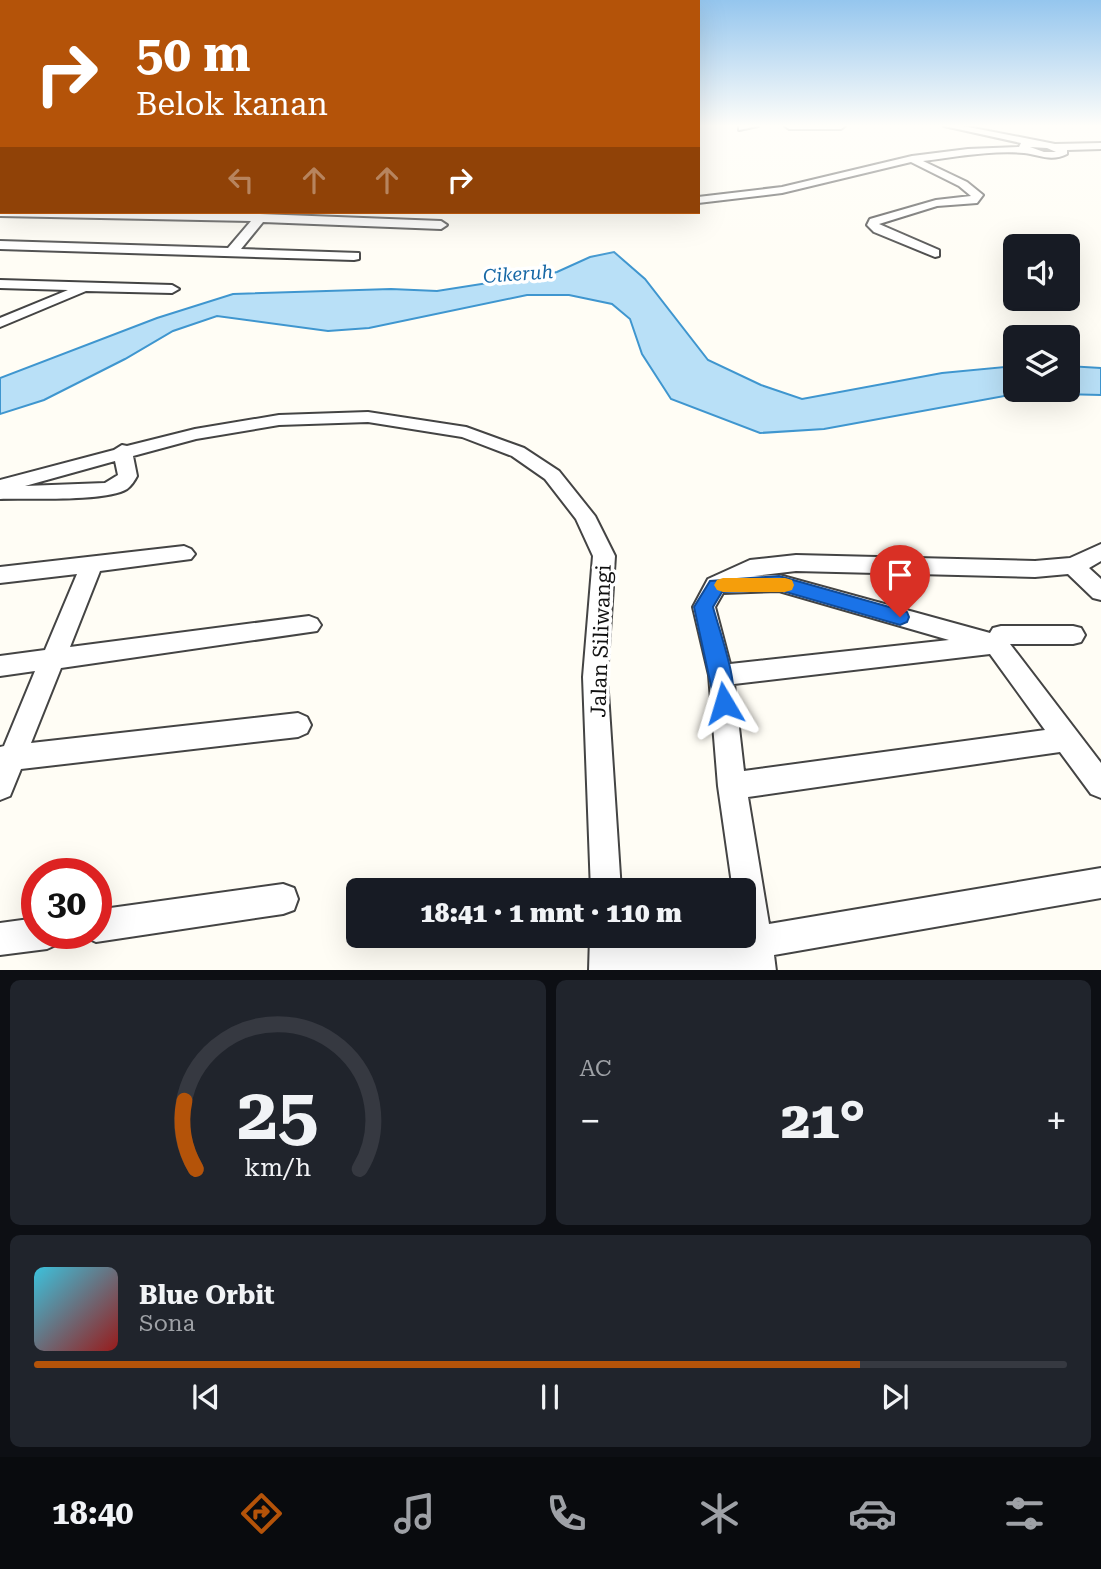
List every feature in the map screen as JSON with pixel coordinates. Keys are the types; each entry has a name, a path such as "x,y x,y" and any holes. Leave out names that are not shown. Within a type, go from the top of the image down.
{"street":[{"path":"700,200 782,190 861,171"},
{"path":"935,253 873,225 874,222 936,203 973,201 976,195 963,184 937,171"},
{"path":"52,214 441,225"},
{"path":"232,252 260,218"},
{"path":"0,245 354,256"},
{"path":"0,284 172,289"},
{"path":"0,323 87,287"},
{"name":"Jalan Siliwangi","path":"0,486 122,451 195,434 279,420 368,416 466,432 517,452 552,475 584,516 604,556 596,677 605,878"},
{"path":"0,493 107,489 120,484 128,476 122,451"},
{"path":"745,878 721,675 704,607 716,585 750,568 796,563 1035,569 1073,566 1101,552"},
{"path":"0,575 184,554"},
{"path":"0,788 7,758 92,565"},
{"path":"1073,566 1101,592"},
{"path":"716,585 779,583 996,644 1101,785"},
{"path":"0,666 309,625"},
{"path":"996,644 1001,635 1073,635"},
{"path":"721,675 996,644"},
{"path":"7,758 298,725"},
{"path":"732,786 1065,738"},
{"path":"756,945 1101,883"},
{"path":"112,924 283,899"},
{"path":"0,939 21,936"},
{"path":"605,954 704,948"}],"water":[{"path":"614,252 645,279 708,360 761,385 802,399 942,373 1003,367 1003,396 824,429 760,433 671,399 642,354 630,319 612,304 569,295 527,295 369,328 328,331 217,316 173,331 44,400 0,414 0,378 157,318 233,294 391,289 437,291 557,272 590,257"},
{"path":"1080,367 1101,368 1101,395 1080,394"}],"slow traffic":[{"path":"723,585 785,585"}],"route":[{"path":"724,703 721,675 704,607 716,585 779,583 900,617"}],"water label":[{"name":"Cikeruh","path":"518,274"}]}
